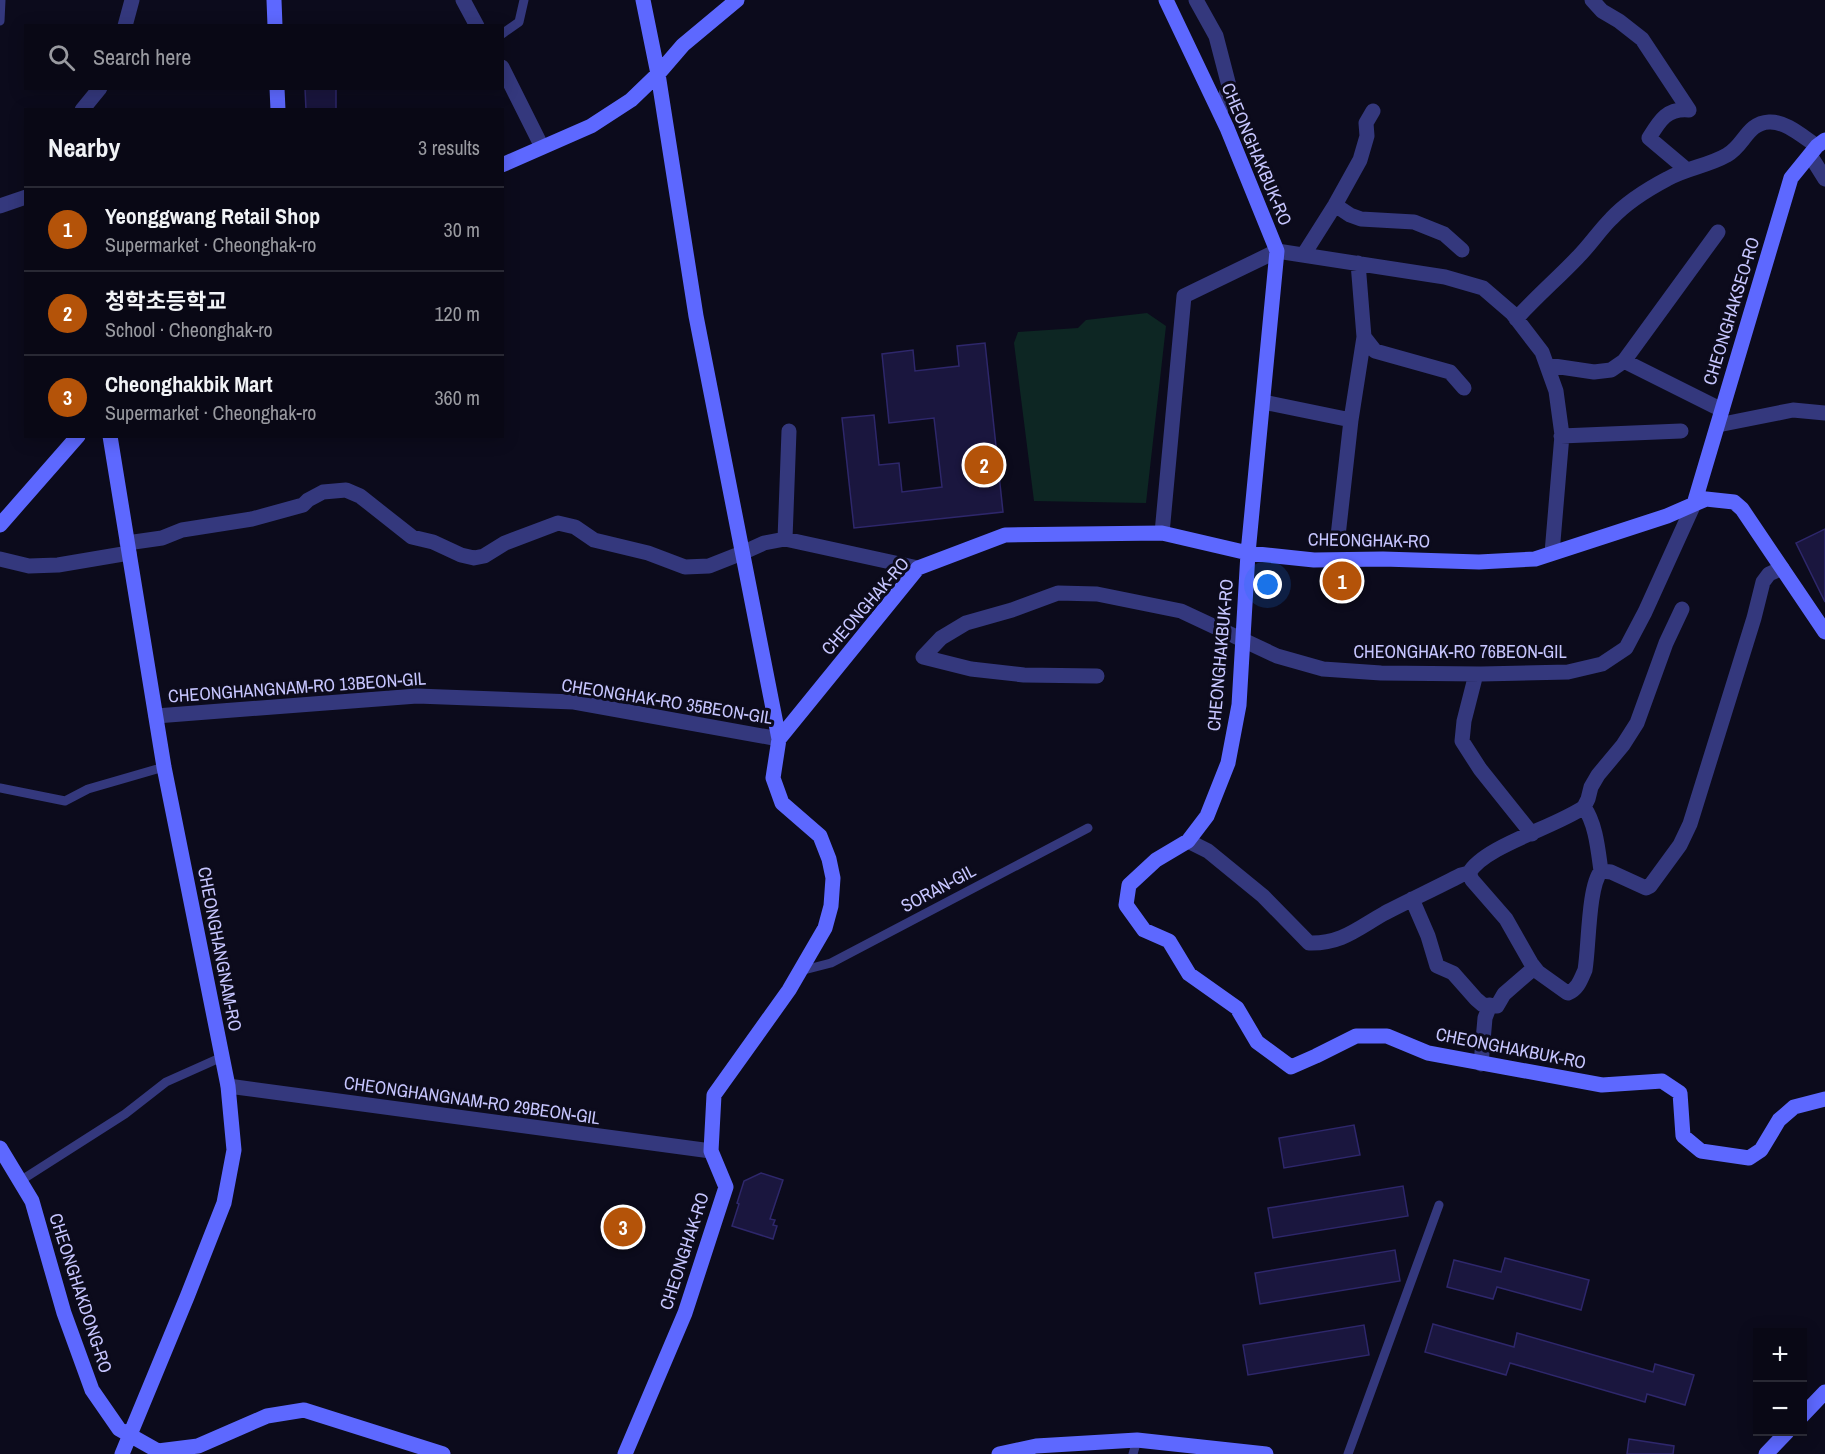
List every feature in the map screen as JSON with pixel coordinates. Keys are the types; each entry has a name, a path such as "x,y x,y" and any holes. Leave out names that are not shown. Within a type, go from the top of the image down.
{"street":[{"path":"126,24 132,0"},
{"path":"274,0 275,24"},
{"path":"462,0 476,24"},
{"path":"643,0 658,74 696,316 780,739"},
{"path":"504,164 591,126 631,100 658,74 682,45 737,0"},
{"name":"CHEONGHAKBUK-RO","path":"1166,0 1220,112 1277,251 1248,553 1239,705 1228,763 1207,816 1188,841 1156,860 1130,885 1126,905 1144,930 1169,941 1189,974 1237,1008 1257,1042 1291,1067 1356,1036 1387,1036 1428,1053 1602,1085 1662,1081 1680,1093 1683,1136 1701,1151 1749,1158 1761,1150 1779,1120 1794,1107 1825,1099"},
{"path":"1196,0 1216,36 1229,86 1220,112"},
{"path":"1592,0 1602,11 1642,39 1689,110 1678,109 1666,115 1649,138 1687,170"},
{"path":"504,71 542,147"},
{"path":"84,108 98,90"},
{"path":"277,90 278,108"},
{"path":"1304,254 1360,160 1367,136 1366,123 1373,111"},
{"path":"1516,319 1577,258 1612,217 1667,179 1726,156 1740,144 1750,129 1767,122 1783,124 1817,147 1825,179"},
{"name":"CHEONGHAKSEO-RO","path":"1694,504 1791,178 1817,147"},
{"path":"0,206 24,198"},
{"path":"1335,205 1361,219 1414,222 1444,234 1462,250"},
{"path":"1546,365 1594,372 1611,369 1624,362 1718,232"},
{"path":"1162,533 1184,296 1277,251 1445,277 1483,288 1512,313 1542,352 1556,391 1561,436 1552,554"},
{"path":"1338,536 1351,420 1364,337 1358,263"},
{"path":"1364,337 1375,351 1450,372 1464,388"},
{"path":"1624,362 1722,410"},
{"path":"1263,402 1351,420"},
{"path":"1718,425 1793,410 1825,413"},
{"path":"786,539 789,431"},
{"path":"1561,436 1681,432"},
{"path":"0,525 76,438"},
{"name":"CHEONGHANGNAM-RO","path":"110,438 164,768 228,1086 234,1150 224,1203 122,1454"},
{"path":"0,559 29,566 58,565 128,548 182,530 252,519 303,505 323,492 346,490 360,496 412,537 433,542 461,555 474,558 484,556 505,543 558,523 575,527 594,540 648,553 685,567 708,566 764,543 786,539 918,568"},
{"name":"CHEONGHAK-RO","path":"625,1454 685,1313 726,1187 711,1151 714,1095 789,990 825,928 831,906 833,878 830,859 820,836 782,803 774,778 780,739 918,568 1005,534 1162,533 1248,553 1314,560 1479,562 1535,559 1667,516 1706,499 1734,502 1742,509 1825,632"},
{"name":"CHEONGHAK-RO 76BEON-GIL","path":"1097,676 1024,675 971,669 923,657 942,638 966,623 1012,610 1058,593 1097,594 1181,611 1277,656 1323,669 1381,673 1568,672 1602,664 1626,648 1645,612 1694,504"},
{"path":"1601,871 1611,872 1646,888 1650,886 1680,845 1690,824 1763,582 1769,574 1782,568"},
{"path":"1188,841 1208,851 1263,896 1309,944 1328,943 1344,937 1412,899 1469,873 1473,867 1515,840 1555,824 1584,807 1598,775 1612,760 1637,723 1666,643 1682,609"},
{"path":"1476,674 1464,721 1462,741 1480,769 1532,834"},
{"name":"CHEONGHANGNAM-RO 13BEON-GIL","path":"156,716 417,696 440,697"},
{"name":"CHEONGHAK-RO 35BEON-GIL","path":"440,697 574,702 780,739"},
{"path":"1469,873 1472,880 1506,919 1534,968 1568,993 1576,987 1585,970 1593,898 1601,871 1598,845 1588,812 1584,807"},
{"path":"1412,899 1428,936 1437,966 1453,973 1483,1005 1497,1006 1504,994 1534,968"},
{"path":"1481,1064 1485,1018 1490,1005"},
{"name":"CHEONGHANGNAM-RO 29BEON-GIL","path":"228,1086 711,1151"},
{"name":"CHEONGHAKDONG-RO","path":"0,1148 32,1201 64,1313 92,1390 119,1429 158,1451 198,1446 267,1416 304,1410 443,1454"},
{"path":"1807,1412 1825,1392"},
{"path":"1766,1454 1782,1436"},
{"path":"999,1454 1036,1446 1135,1447 1266,1454"}],"lane":[{"path":"0,21 1,0"},
{"path":"504,33 519,22 524,0"},
{"path":"0,788 65,801 88,789 164,768"},
{"name":"SORAN-GIL","path":"800,971 831,963 1088,828"},
{"path":"20,1180 110,1123 166,1082 222,1057"},
{"path":"1348,1454 1439,1205"}],"green space":[{"path":"1147,313 1166,326 1146,503 1034,501 1014,343 1018,332 1078,328 1086,320"}],"building":[{"path":"305,90 336,90 336,108 306,108"},
{"path":"985,343 1003,512 854,528 842,418 874,415 879,465 899,463 902,492 942,487 934,418 889,423 882,354 913,350 915,371 959,366 957,346"},
{"path":"1825,529 1825,602 1796,543"},
{"path":"1354,1125 1360,1155 1284,1168 1279,1138"},
{"path":"761,1173 783,1180 770,1219 775,1220 773,1225 777,1226 773,1239 732,1226 744,1181"},
{"path":"1403,1186 1408,1216 1273,1238 1268,1208"},
{"path":"1395,1250 1400,1281 1260,1304 1255,1273"},
{"path":"1505,1258 1589,1280 1581,1310 1497,1287 1493,1299 1447,1287 1454,1260 1501,1272"},
{"path":"1433,1324 1514,1347 1517,1333 1653,1372 1655,1364 1694,1375 1685,1405 1647,1394 1645,1402 1510,1363 1506,1375 1425,1352"},
{"path":"1364,1325 1369,1355 1248,1375 1243,1345"},
{"path":"1629,1439 1674,1446 1673,1454 1627,1454"}],"place":[{"name":"청학초등학교","path":"984,465"},
{"name":"Yeonggwang Retail Shop","path":"1342,581"},
{"name":"Cheonghakbik Mart","path":"623,1227"}]}
